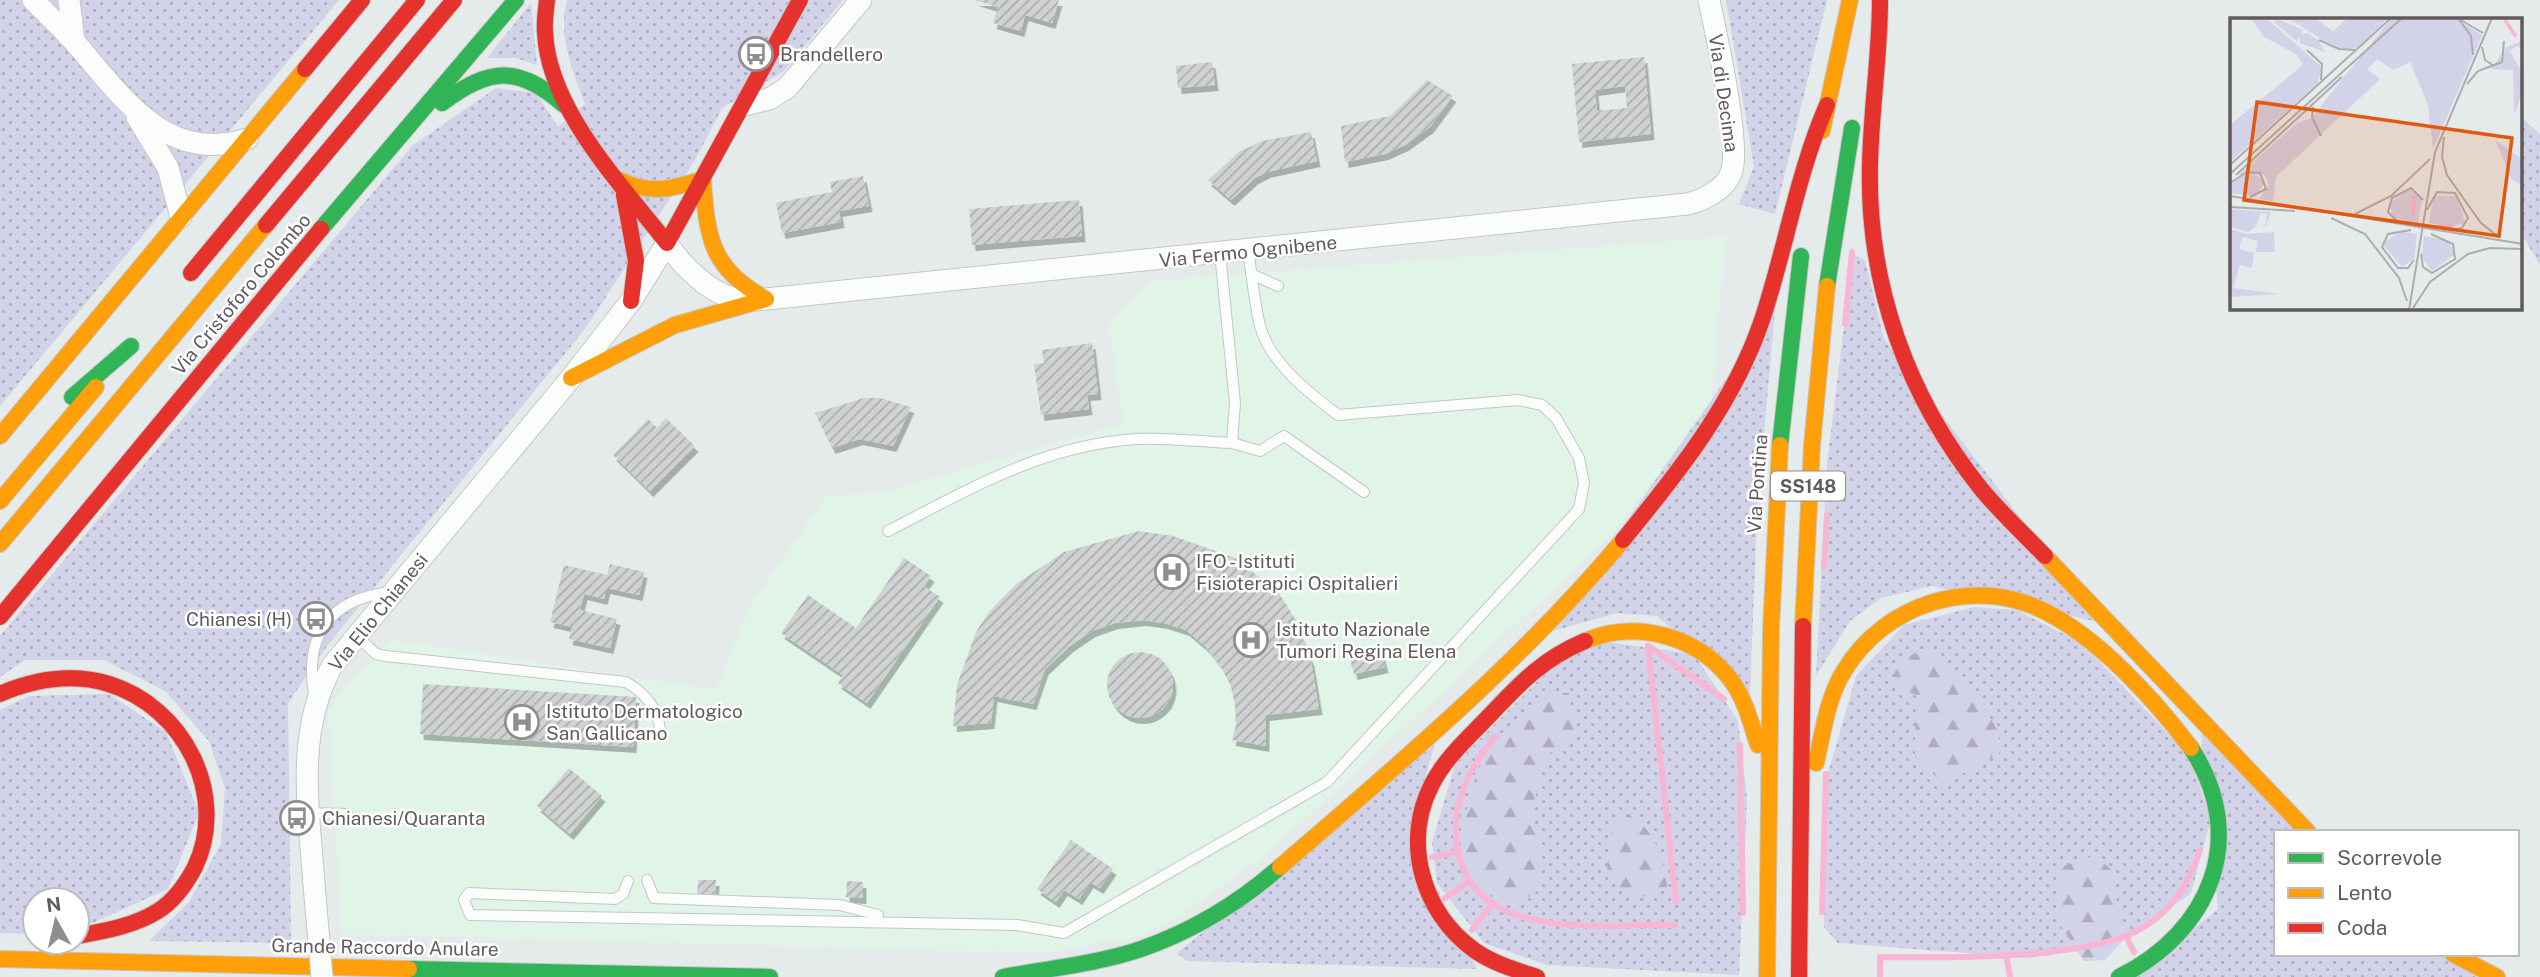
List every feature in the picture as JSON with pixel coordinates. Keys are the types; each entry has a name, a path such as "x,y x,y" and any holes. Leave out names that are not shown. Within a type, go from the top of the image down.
{"main road":[{"path":"0,436 362,0"},
{"path":"183,283 417,0"},
{"name":"Via Cristoforo Colombo","path":"0,544 454,0"},
{"name":"Via Cristoforo Colombo","path":"0,617 393,143 516,0"},
{"path":"547,0 544,27 548,58 570,111 667,243 745,105 800,0"},
{"name":"Via Pontina","path":"1768,977 1775,517 1785,385 1803,239 1850,0"},
{"path":"1879,0 1880,56 1870,169 1872,231 1883,299 1897,348 1911,381 1954,453 1983,491 2306,830"},
{"name":"SS148","path":"1799,977 1802,627 1807,489 1826,299 1840,195 1879,0"},
{"path":"393,143 463,87 492,75 508,74 535,81 570,111"},
{"path":"1003,977 1140,950 1210,919 1250,894 1433,734 1593,575 1689,460 1731,387 1762,321 1808,149 1828,105"},
{"path":"620,180 633,188 654,193 703,179"},
{"path":"703,179 707,227 715,258 739,284 766,299"},
{"path":"620,180 635,247 636,276 631,301"},
{"path":"571,378 675,325 766,299"},
{"path":"0,501 135,341 50,416"},
{"path":"1800,837 1836,690 1852,656 1873,632 1920,605 1964,597 2001,597 2042,609 2070,626 2105,657 2175,729 2206,775 2218,808 2219,854 2213,879 2201,905 2171,946 2146,964 2119,977"},
{"path":"1537,977 1485,957 1459,938 1443,920 1423,880 1418,837 1425,801 1441,769 1528,675 1556,653 1598,636 1644,631 1685,641 1711,657 1738,688 1751,715 1759,751 1769,849"},
{"path":"0,694 28,683 69,678 90,680 123,690 153,709 182,739 206,789 210,818 206,842 196,867 180,891 165,906 143,919 91,934"},
{"path":"0,945 21,942"},
{"path":"2457,956 2497,977"},
{"name":"Grande Raccordo Anulare","path":"0,959 770,977"}],"street":[{"path":"33,0 74,41 134,112 168,168 181,217"},
{"path":"69,0 74,41"},
{"path":"745,105 769,99 787,88 861,0"},
{"name":"Via di Decima","path":"1709,0 1719,46 1734,152 1732,170 1723,184"},
{"path":"134,112 171,135 198,145 222,146 247,139"},
{"name":"Via Fermo Ognibene","path":"667,243 680,260 723,293 738,299 766,299 1687,204 1705,198 1723,184"},
{"name":"Via Elio Chianesi","path":"322,977 309,813 308,747 315,701 332,666 571,378 631,301 667,243"}],"lane":[{"path":"628,881 623,894 615,899 469,893 464,900 470,915 1017,925 1064,933 1327,782 1579,509 1584,484 1579,458 1556,418 1542,405 1518,400 1338,415 1316,398 1277,359 1260,328 1248,250"},
{"path":"1220,253 1235,404 1232,443"},
{"path":"1251,274 1278,286"},
{"path":"888,531 995,475 1055,453 1136,439 1232,443 1260,452 1284,436 1364,492"},
{"path":"315,701 310,658 318,634 337,613 361,597 391,592"},
{"path":"356,635 376,654 386,656 626,682 642,691 659,718 660,730"},
{"path":"309,813 347,814"},
{"path":"647,880 654,898 840,905 869,915 1014,918 1017,925"}],"shaded area":[{"name":"IFO - Istituti Fisioterapici Ospitalieri","path":"1726,237 1711,404 1611,536 1269,852 1182,915 1141,935 1047,953 342,934 328,708 389,640 716,690 748,609 826,496 882,493 1123,424 1109,325 1152,281"}],"green space":[{"path":"0,0 339,0 0,406"},
{"path":"567,0 843,0 784,71 722,108 695,160 585,329 327,646 288,703 291,943 149,941 189,902 221,844 225,789 209,741 165,691 104,660 25,660 0,677 0,636 412,146 496,88 536,93 558,127 585,104 565,40 564,13"},
{"path":"1726,0 1827,0 1775,214 1739,204 1754,166"},
{"path":"531,3 537,65 516,58 487,58"},
{"path":"2522,118 2540,134 2540,265 2522,235"},
{"path":"1853,254 1865,260 1884,339 2100,622 1932,586 1881,598 1850,621 1816,676 1827,464"},
{"path":"1775,309 1757,514 1750,696 1657,616 1617,613 1549,632"},
{"path":"1974,607 2016,610 2082,643 2189,756 2211,819 2191,893 2133,934 2086,950 2029,958 1838,943 1824,927 1826,780 1856,676 1904,625"},
{"path":"1600,641 1694,654 1738,721 1747,799 1739,975 1547,965 1484,943 1437,883 1432,843 1455,764 1555,664"},
{"path":"1927,650 1967,679 1998,731 2001,752 1944,784 1915,757 1916,695 1899,688 1893,676 1902,658"},
{"path":"1545,692 1569,693 1576,731 1546,757 1532,810 1543,859 1535,895 1505,904 1486,894 1459,857 1469,795 1483,759"},
{"path":"109,694 166,732 199,813 168,889 91,924 91,886 21,886 21,934 0,933 0,710 29,696"},
{"path":"2201,733 2299,830 2274,830 2274,956 2442,956 2476,977 2135,977 2218,909"},
{"path":"1435,744 1409,832 1477,969 1187,961 1177,953"},
{"path":"1629,814 1645,828 1657,846 1666,876 1667,887 1639,899 1625,897 1607,868 1612,827"},
{"path":"2094,856 2111,869 2124,939 2105,960 2084,961 2056,919 2057,868"}],"building":[{"path":"975,0 1059,0 1052,23 1025,15 1021,31 993,23 998,7"},
{"path":"1644,57 1651,134 1579,142 1572,64","holes":["1625,86 1627,108 1597,111 1595,90"]},
{"path":"1212,62 1215,85 1178,88 1176,66"},
{"path":"1427,80 1453,96 1430,127 1405,145 1385,154 1345,162 1341,126 1390,116"},
{"path":"1311,132 1317,161 1267,172 1255,178 1231,200 1208,180 1239,152 1262,141"},
{"path":"863,176 869,206 839,211 841,222 782,233 776,203 832,192 830,182"},
{"path":"1079,200 1082,236 972,245 969,209"},
{"path":"1092,343 1098,394 1087,395 1089,409 1041,415 1034,364 1044,363 1042,350"},
{"path":"864,398 880,398 911,407 893,446 860,439 832,448 815,413"},
{"path":"666,418 695,446 650,491 613,455 648,419 657,428"},
{"name":"Istituto Nazionale Tumori Regina Elena","path":"1139,531 1173,536 1235,558 1278,592 1292,614 1311,661 1319,709 1266,715 1266,746 1232,740 1236,725 1235,706 1231,686 1220,665 1206,647 1186,630 1143,620 1115,623 1092,631 1070,646 1045,669 1033,704 994,696 991,723 953,726 957,685 976,632 989,612 1016,584 1064,552"},
{"path":"904,558 931,576 924,586 940,597 867,703 838,683 843,675 781,633 808,595 856,628"},
{"path":"610,564 644,572 639,595 607,588 604,599 584,594 580,610 617,619 610,648 569,639 572,627 550,622 564,565 607,575"},
{"path":"1133,652 1147,652 1159,657 1168,666 1173,685 1171,698 1164,709 1147,718 1133,718 1121,713 1112,704 1107,692 1107,678 1112,666 1121,657"},
{"path":"1381,652 1385,667 1354,674 1350,659"},
{"path":"423,684 636,697 633,747 420,734"},
{"path":"569,768 602,796 570,834 537,806"},
{"path":"1071,840 1113,869 1100,888 1090,882 1079,899 1064,890 1056,902 1037,889"},
{"path":"698,880 716,880 715,898 697,897"},
{"path":"847,881 863,882 863,898 846,897"}],"waterway":[{"path":"1845,324 1852,252"},
{"path":"1824,567 1827,515"},
{"path":"1648,646 1676,902"},
{"path":"1650,647 1724,699"},
{"path":"1495,737 1477,761 1464,787 1456,830 1457,845 1467,877 1487,899 1513,914 1544,922 1613,926 1675,925"},
{"path":"1740,745 1743,913"},
{"path":"1822,912 1826,774"},
{"path":"1880,976 1880,957 2016,955 2090,946 2120,938 2144,927 2163,912 2185,884 2200,850"},
{"path":"1432,857 1458,852"},
{"path":"1445,898 1470,881"},
{"path":"1472,930 1493,903"},
{"path":"2126,936 2134,952"},
{"path":"2006,955 2010,976"}],"traffic: fast":[{"path":"321,229 516,0"},
{"path":"442,103 475,82 504,76 518,77 532,83 564,105"},
{"path":"1827,286 1852,128"},
{"path":"1780,445 1801,256"},
{"path":"72,397 131,346"},
{"path":"2119,977 2151,958 2177,935 2197,908 2211,879 2218,848 2217,815 2209,782 2191,748"},
{"path":"1003,977 1109,958 1160,942 1215,915 1280,867"},
{"path":"409,969 770,977"}],"traffic: slow":[{"path":"1822,131 1850,0"},
{"path":"0,436 305,69"},
{"path":"703,179 707,219 715,250 734,276 766,299"},
{"path":"620,180 641,188 661,189 703,179"},
{"path":"0,544 266,225"},
{"path":"1803,626 1812,445 1827,286"},
{"path":"571,378 675,325 766,299"},
{"path":"0,501 96,387"},
{"path":"1767,977 1771,630 1780,445"},
{"path":"1280,867 1458,710 1544,628 1623,540"},
{"path":"2045,556 2306,830"},
{"path":"1816,763 1833,693 1844,671 1861,648 1882,628 1906,613 1932,602 1960,596 2017,600 2065,623 2125,672 2161,710 2191,748"},
{"path":"1585,641 1605,635 1645,632 1665,636 1701,652 1717,665 1736,687 1758,745"},
{"path":"2457,956 2497,977"},
{"path":"0,959 409,969"}],"traffic: jam":[{"path":"305,69 362,0"},
{"path":"191,273 417,0"},
{"path":"266,225 454,0"},
{"path":"547,0 545,32 549,61 559,89 590,145 667,243 800,0"},
{"path":"1880,0 1870,165 1871,209 1884,296 1913,378 1932,417 1989,499 2045,556"},
{"path":"1623,540 1703,436 1750,351 1762,320 1808,158 1827,105"},
{"path":"624,195 636,261 631,301"},
{"path":"0,617 321,229"},
{"path":"1799,977 1803,626"},
{"path":"1537,977 1481,955 1456,934 1441,916 1422,874 1418,852 1419,829 1423,806 1432,784 1458,748 1533,672 1557,655 1585,641"},
{"path":"0,694 54,679 81,679 109,684 136,696 159,712 178,733 193,757 203,784 206,811 204,839 188,880 164,907 149,916 91,933"}],"place":[{"name":"Brandellero","path":"756,54"},
{"name":"IFO - Istituti Fisioterapici Ospitalieri","path":"1172,572"},
{"name":"Chianesi (H)","path":"316,619"},
{"name":"Istituto Nazionale Tumori Regina Elena","path":"1251,640"},
{"name":"Istituto Dermatologico San Gallicano","path":"522,722"},
{"name":"Chianesi/Quaranta","path":"297,818"}]}
